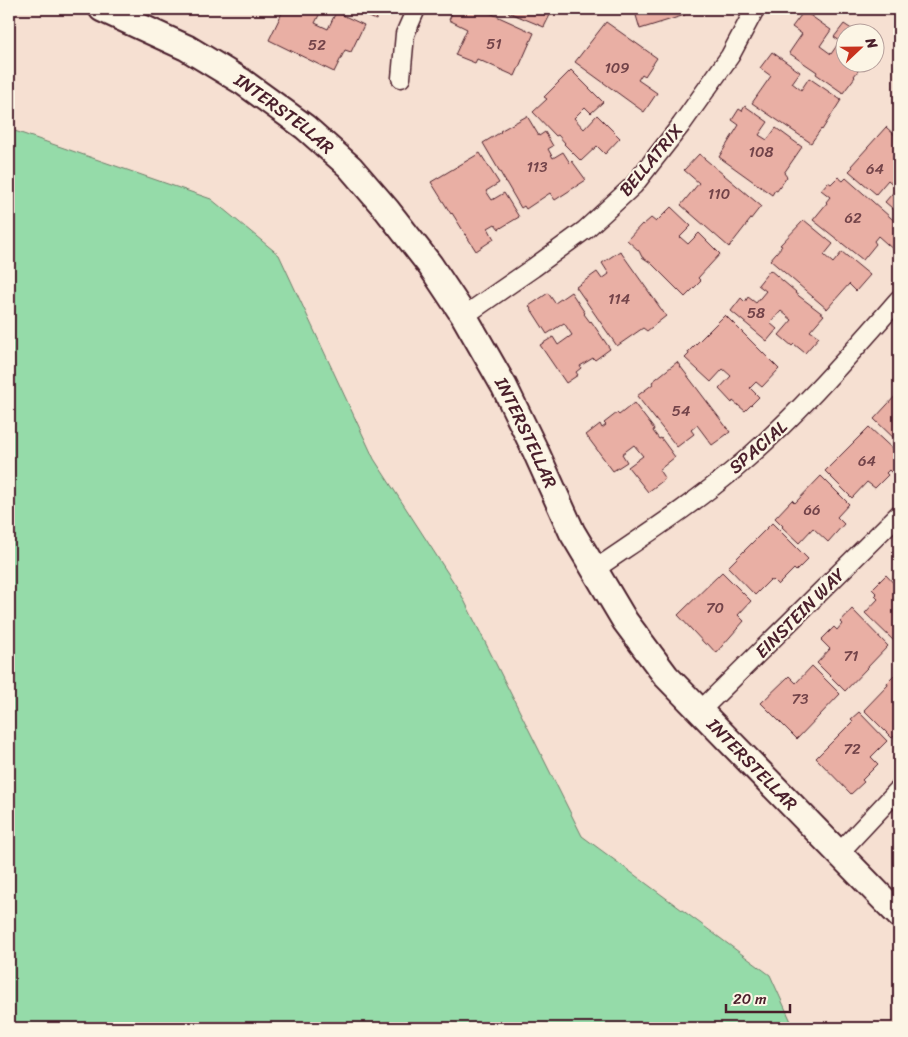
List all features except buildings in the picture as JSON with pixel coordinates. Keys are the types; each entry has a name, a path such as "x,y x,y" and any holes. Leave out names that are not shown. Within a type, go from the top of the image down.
{"street":[{"name":"INTERSTELLAR","path":"104,9 187,48 243,82 304,127 350,167 430,265 464,316 504,386 572,532 625,621 666,676 899,915"},
{"path":"401,78 405,34 416,9"},
{"name":"BELLATRIX","path":"464,316 585,230 634,185 730,56 755,9"},
{"name":"SPACIAL","path":"594,570 680,511 735,469 788,421 845,361 899,299"},
{"name":"EINSTEIN WAY","path":"700,711 899,514"},
{"path":"839,853 899,790"}],"green space":[{"path":"9,129 211,199 279,255 374,459 460,592 582,836 770,975 794,1028 9,1028"}]}
